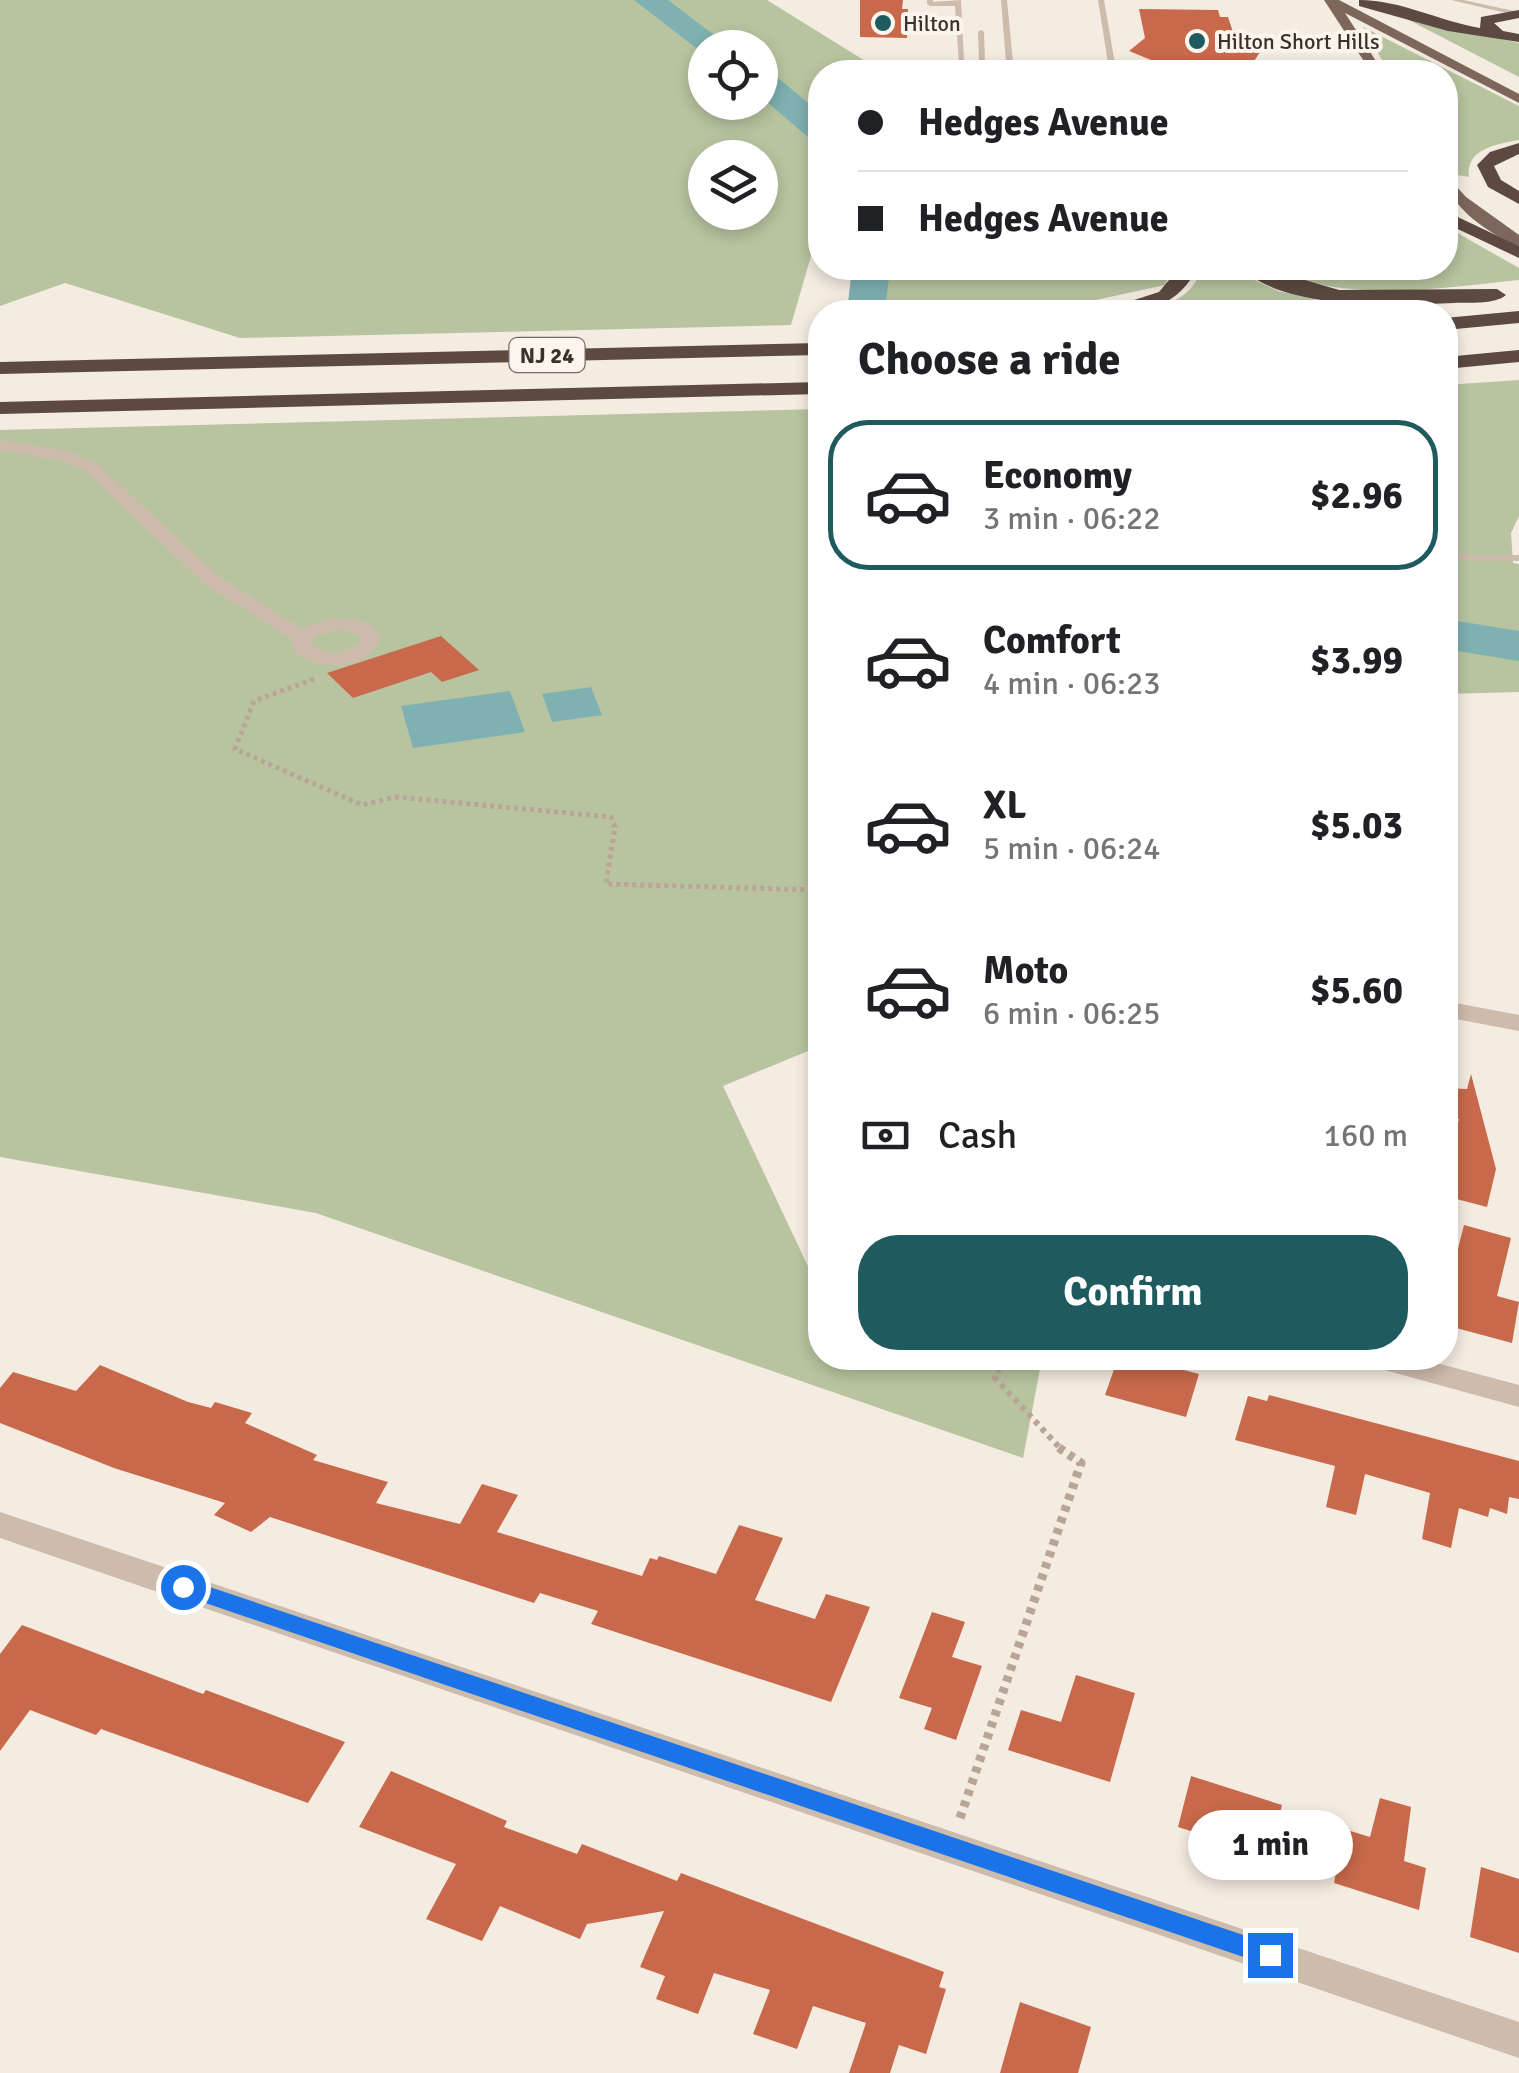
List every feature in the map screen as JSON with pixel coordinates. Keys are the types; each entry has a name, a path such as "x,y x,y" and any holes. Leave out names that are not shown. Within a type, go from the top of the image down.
{"highway":[{"path":"1361,2 1388,6 1448,27 1514,37"},
{"path":"1514,37 1487,26 1486,20 1519,12"},
{"path":"1519,148 1496,156 1486,165 1494,184 1519,199"},
{"path":"1458,222 1519,253"},
{"path":"1156,300 1164,298 1183,280"},
{"path":"1278,280 1355,297 1497,295"},
{"path":"1447,300 1519,292"},
{"path":"1458,323 1519,317"},
{"name":"NJ 24","path":"0,368 289,362 808,341"},
{"path":"1458,362 1519,356"},
{"path":"1481,361 1519,366"},
{"name":"NJ 24","path":"0,408 808,388"}],"main road":[{"path":"1330,0 1369,60"},
{"path":"1330,0 1445,60"},
{"path":"1361,2 1519,84"},
{"path":"1458,67 1519,99"},
{"path":"1458,196 1519,242"}],"street":[{"path":"0,445 69,456 91,466 158,535 210,579 302,638"},
{"path":"1458,1011 1519,1023"},
{"path":"1424,1370 1519,1396"},
{"path":"0,1525 1519,2040"}],"lane":[{"path":"930,0 930,4 958,2 961,60"},
{"path":"1004,0 1008,60"},
{"path":"1101,0 1111,60"},
{"path":"1205,0 1219,2"},
{"path":"1454,0 1519,12"},
{"path":"1492,0 1519,12"},
{"path":"959,20 981,32"},
{"path":"981,32 1005,22"},
{"path":"981,32 982,60"},
{"path":"1458,557 1519,558"}],"path":[{"path":"315,678 254,701 234,749 362,806 396,797 610,817 615,827 606,884 808,890"},
{"path":"951,1846 1082,1463 1050,1440 995,1378 998,1370"}],"green space":[{"path":"0,0 767,0 864,60 808,60 808,266 791,325 240,338 65,283 0,306"},
{"path":"1401,16 1519,43 1519,77"},
{"path":"1363,27 1428,60 1382,60"},
{"path":"1458,75 1519,106 1519,140 1477,154 1469,177 1458,175"},
{"path":"1458,233 1519,268 1519,280 1428,289 1363,290 1306,280 1458,280"},
{"path":"883,280 1167,280 1165,285 1096,300 883,300"},
{"path":"1196,280 1255,280 1278,291 1317,300 1174,300"},
{"path":"1519,380 1519,516 1511,533 1513,563 1519,564 1519,692 1458,694 1458,384"},
{"path":"808,409 808,1051 723,1086 808,1267 808,1370 1040,1370 1023,1458 316,1213 0,1157 0,430"}],"water":[{"path":"591,687 602,715 552,722 542,694"},
{"path":"510,691 525,732 413,748 401,706"}],"building":[{"name":"Hilton","path":"860,0 903,0 902,9 908,9 907,38 860,37"},
{"name":"Hilton Short Hills","path":"1139,9 1218,10 1220,17 1228,17 1233,32 1242,32 1260,52 1255,60 1151,60 1129,51 1145,38"},
{"path":"441,636 479,670 442,682 431,672 353,698 327,673"},
{"path":"1471,1074 1496,1169 1487,1207 1458,1199 1458,1089 1467,1089"},
{"path":"1464,1225 1511,1238 1497,1296 1519,1302 1512,1343 1458,1328 1458,1249"},
{"path":"100,1365 188,1402 211,1408 215,1402 252,1413 245,1423 317,1455 313,1460 388,1482 376,1503 460,1524 482,1484 518,1495 497,1532 642,1576 650,1558 657,1560 659,1556 716,1574 739,1525 783,1538 755,1600 815,1619 826,1594 870,1607 831,1702 591,1624 598,1611 540,1593 534,1603 270,1517 251,1532 214,1515 225,1503 114,1468 0,1423 0,1388 13,1372 76,1391"},
{"path":"1114,1370 1184,1370 1199,1374 1186,1417 1105,1395"},
{"path":"1269,1395 1519,1461 1519,1499 1509,1497 1507,1514 1490,1508 1488,1517 1459,1508 1451,1548 1422,1539 1430,1493 1365,1474 1356,1515 1326,1507 1335,1466 1235,1440 1248,1396 1267,1401"},
{"path":"932,1612 965,1622 952,1657 982,1666 956,1740 924,1729 932,1708 899,1698"},
{"path":"22,1625 203,1694 206,1690 345,1742 308,1803 101,1729 96,1735 30,1710 0,1751 0,1654"},
{"path":"1076,1675 1135,1693 1110,1782 1008,1750 1021,1710 1061,1722"},
{"path":"391,1771 507,1821 504,1827 577,1854 582,1844 677,1881 681,1873 944,1972 939,1987 946,1989 926,2054 899,2045 890,2073 849,2073 866,2023 813,2006 797,2049 753,2034 770,1990 714,1973 698,2014 656,1999 665,1976 640,1967 664,1911 587,1924 580,1939 500,1906 482,1941 426,1919 456,1864 359,1827"},
{"path":"1191,1776 1282,1805 1270,1856 1178,1827"},
{"path":"1380,1798 1411,1807 1404,1861 1426,1868 1419,1910 1334,1883 1344,1829 1370,1837"},
{"path":"1481,1867 1519,1879 1519,1953 1470,1937"},
{"path":"1020,2002 1091,2027 1078,2073 1000,2073"}],"waterway":[{"path":"649,0 691,30"},
{"path":"778,94 808,120"},
{"path":"867,300 870,280"},
{"path":"1458,636 1519,646"}],"place":[{"name":"Hilton","path":"883,23"},
{"name":"Hilton Short Hills","path":"1197,41"}],"route":[{"path":"183,1587 1270,1955"}]}
